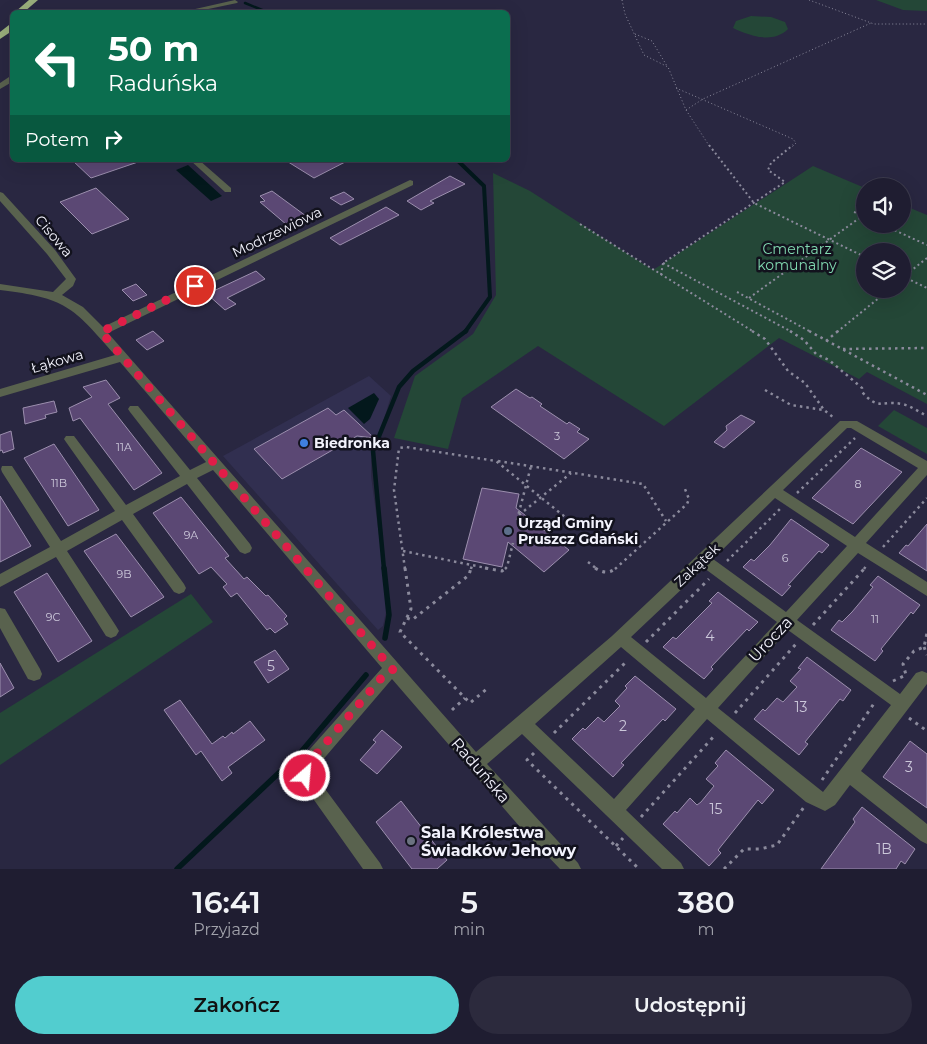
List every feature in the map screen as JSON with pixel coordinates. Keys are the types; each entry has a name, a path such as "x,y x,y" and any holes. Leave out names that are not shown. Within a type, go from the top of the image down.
{"highway":[{"path":"23,10 38,2"}],"street":[{"path":"196,10 235,2"},
{"path":"196,162 228,190"},
{"name":"Modrzewiowa","path":"101,332 410,183"},
{"name":"Cisowa","path":"0,194 51,252 71,279 69,284 55,296"},
{"name":"Raduńska","path":"0,287 55,296 78,308 101,332 393,670 526,821 572,869"},
{"name":"Łąkowa","path":"0,392 122,357"},
{"path":"134,409 245,548"},
{"path":"844,424 853,424 927,467"},
{"name":"Zakątek","path":"475,763 524,725 620,637 844,424"},
{"path":"70,439 179,588"},
{"path":"0,581 214,463"},
{"name":"Urocza","path":"614,811 705,708 858,545 927,467"},
{"path":"7,469 111,631"},
{"path":"774,491 927,590"},
{"path":"703,560 882,690 899,707"},
{"path":"0,614 34,674"},
{"path":"620,637 812,796 824,802 829,799 922,678"},
{"path":"374,869 305,776 307,765 383,676 393,670"},
{"path":"524,725 674,869"},
{"path":"849,773 927,835"}],"path":[{"path":"622,0 644,55 668,67"},
{"path":"809,0 871,23 897,25 927,24"},
{"path":"686,110 703,99 871,23"},
{"path":"634,33 652,41 668,67 686,110 714,152 754,203 856,253"},
{"path":"661,275 663,263 785,182 768,170 768,167 796,143 675,87"},
{"path":"748,298 856,220"},
{"path":"580,224 765,339 788,372 805,383 824,410 844,424"},
{"path":"901,233 927,245"},
{"path":"911,271 927,258"},
{"path":"663,263 795,334 804,340 816,354 829,360 862,388 862,392 876,405 903,404 927,416"},
{"path":"911,281 927,288"},
{"path":"737,292 927,396"},
{"path":"826,341 879,298"},
{"path":"842,349 927,348"},
{"path":"765,390 791,405 824,410"},
{"path":"639,869 527,760 788,501 863,430"},
{"path":"489,687 470,703 400,632 411,609 394,490 399,448 406,447 643,484 666,521"},
{"path":"496,461 565,517"},
{"path":"517,520 531,466"},
{"path":"519,515 571,472"},
{"path":"588,562 601,572 607,573 612,571 689,501 685,489"},
{"path":"616,846 927,498"},
{"path":"403,552 502,571 507,567 513,543"},
{"path":"406,618 412,620 469,575 472,565"},
{"path":"927,633 924,647 927,655"},
{"path":"724,869 744,849 766,849 777,845 882,690 891,682 906,675 903,664 914,651 924,647"},
{"path":"452,710 465,698"},
{"path":"899,707 927,731"}],"shaded area":[{"path":"188,165 222,196 211,201 176,170"},
{"path":"369,376 391,396 371,461 371,476 388,602 383,626 378,630 223,456"},
{"path":"374,393 379,399 370,419 364,424 348,408"}],"green space":[{"path":"876,0 927,0 927,11 903,10"},
{"path":"751,16 771,17 785,22 788,29 782,34 761,37 733,28 736,21"},
{"name":"Cmentarz komunalny","path":"813,166 856,184 856,233 911,233 911,208 927,215 927,404 867,372 859,379 779,338 664,426 538,346 462,398 448,449 394,438 415,376 473,334 496,295 493,173 530,191 653,270"},
{"path":"894,410 927,428 927,454 878,426"},
{"path":"191,594 213,622 0,765 0,713"}],"building":[{"path":"74,162 138,162 91,178"},
{"path":"288,162 345,162 314,178"},
{"path":"450,176 465,184 430,201 434,203 421,210 407,201"},
{"path":"96,188 129,219 92,234 60,202"},
{"path":"272,191 306,216 287,225 260,202 265,201 260,196"},
{"path":"344,192 354,199 341,205 330,198"},
{"path":"386,207 399,215 340,245 330,238"},
{"path":"256,271 265,279 227,298 236,304 225,310 207,294"},
{"path":"136,284 147,295 133,301 122,290"},
{"path":"153,331 164,341 147,350 136,340"},
{"path":"106,380 120,398 108,404 162,473 134,490 80,418 73,421 69,408 92,397 83,387"},
{"path":"516,389 530,398 532,397 542,404 540,406 567,424 569,422 580,429 577,432 589,439 564,459 491,407"},
{"path":"54,401 57,412 45,415 46,418 25,424 23,408"},
{"name":"Biedronka","path":"328,408 336,415 344,410 374,438 357,436 282,479 254,449"},
{"path":"741,415 755,422 724,448 714,442 727,430 726,426"},
{"path":"11,431 14,449 3,453 2,450 0,451 0,435"},
{"path":"54,444 99,510 68,526 24,458"},
{"path":"861,448 902,472 853,524 812,498"},
{"name":"Urząd Gminy Pruszcz Gdański","path":"482,488 519,494 516,508 569,550 544,572 508,542 502,567 463,559"},
{"path":"0,496 31,546 0,562"},
{"path":"181,497 229,556 225,558 244,579 247,577 266,596 268,595 287,616 284,619 288,624 275,633 270,628 267,630 237,593 231,597 223,587 227,584 211,567 199,574 153,513"},
{"path":"791,519 829,545 822,553 819,551 788,585 791,586 782,596 743,567 751,559 754,561 770,545"},
{"path":"927,524 927,571 899,553 906,545 908,546"},
{"path":"116,534 164,597 131,617 84,551"},
{"path":"47,573 92,641 58,662 14,592"},
{"path":"878,576 920,605 913,614 911,612 881,649 883,651 875,661 831,630 839,620 842,622 852,612 873,587 870,585"},
{"path":"718,592 758,622 749,631 747,629 711,667 713,669 704,679 663,647 673,637 676,639 712,603 709,601"},
{"path":"275,650 289,669 268,683 254,662"},
{"path":"807,657 851,690 843,701 840,699 805,742 808,744 799,755 754,719 763,709 765,711 777,698 783,702 797,687 790,681 801,669 798,668"},
{"path":"0,663 14,688 0,697"},
{"path":"635,676 676,709 665,721 663,719 621,763 624,765 613,777 572,739 583,728 585,730 598,717 604,722 620,706 615,701 627,688 625,686"},
{"path":"180,700 212,744 223,736 225,738 232,732 233,734 250,721 265,740 228,767 232,773 222,781 201,751 196,755 164,710"},
{"path":"382,730 402,747 377,774 360,760 376,742 373,740"},
{"path":"910,741 927,754 927,808 883,777"},
{"path":"726,750 774,790 762,804 758,800 718,850 721,853 709,866 663,824 675,811 677,813 690,798 697,805 701,802 714,786 706,779 718,766 715,763"},
{"name":"Sala Królestwa Świadków Jehowy","path":"401,801 447,860 437,869 412,869 376,822"},
{"path":"862,807 915,849 905,864 901,861 896,869 821,869 855,822 853,819"}],"waterway":[{"path":"245,3 262,10"},
{"path":"459,162 484,186 490,297 465,331"},
{"path":"384,569 373,451 399,387 413,371 465,331"},
{"path":"384,568 389,615 385,638"},
{"path":"177,869 301,752 366,675"}],"place":[{"name":"Biedronka","path":"304,443"},
{"name":"Urząd Gminy Pruszcz Gdański","path":"508,531"},
{"name":"Sala Królestwa Świadków Jehowy","path":"411,841"}],"route":[{"path":"195,286 101,332 393,670 383,676 307,765 305,776"}]}
